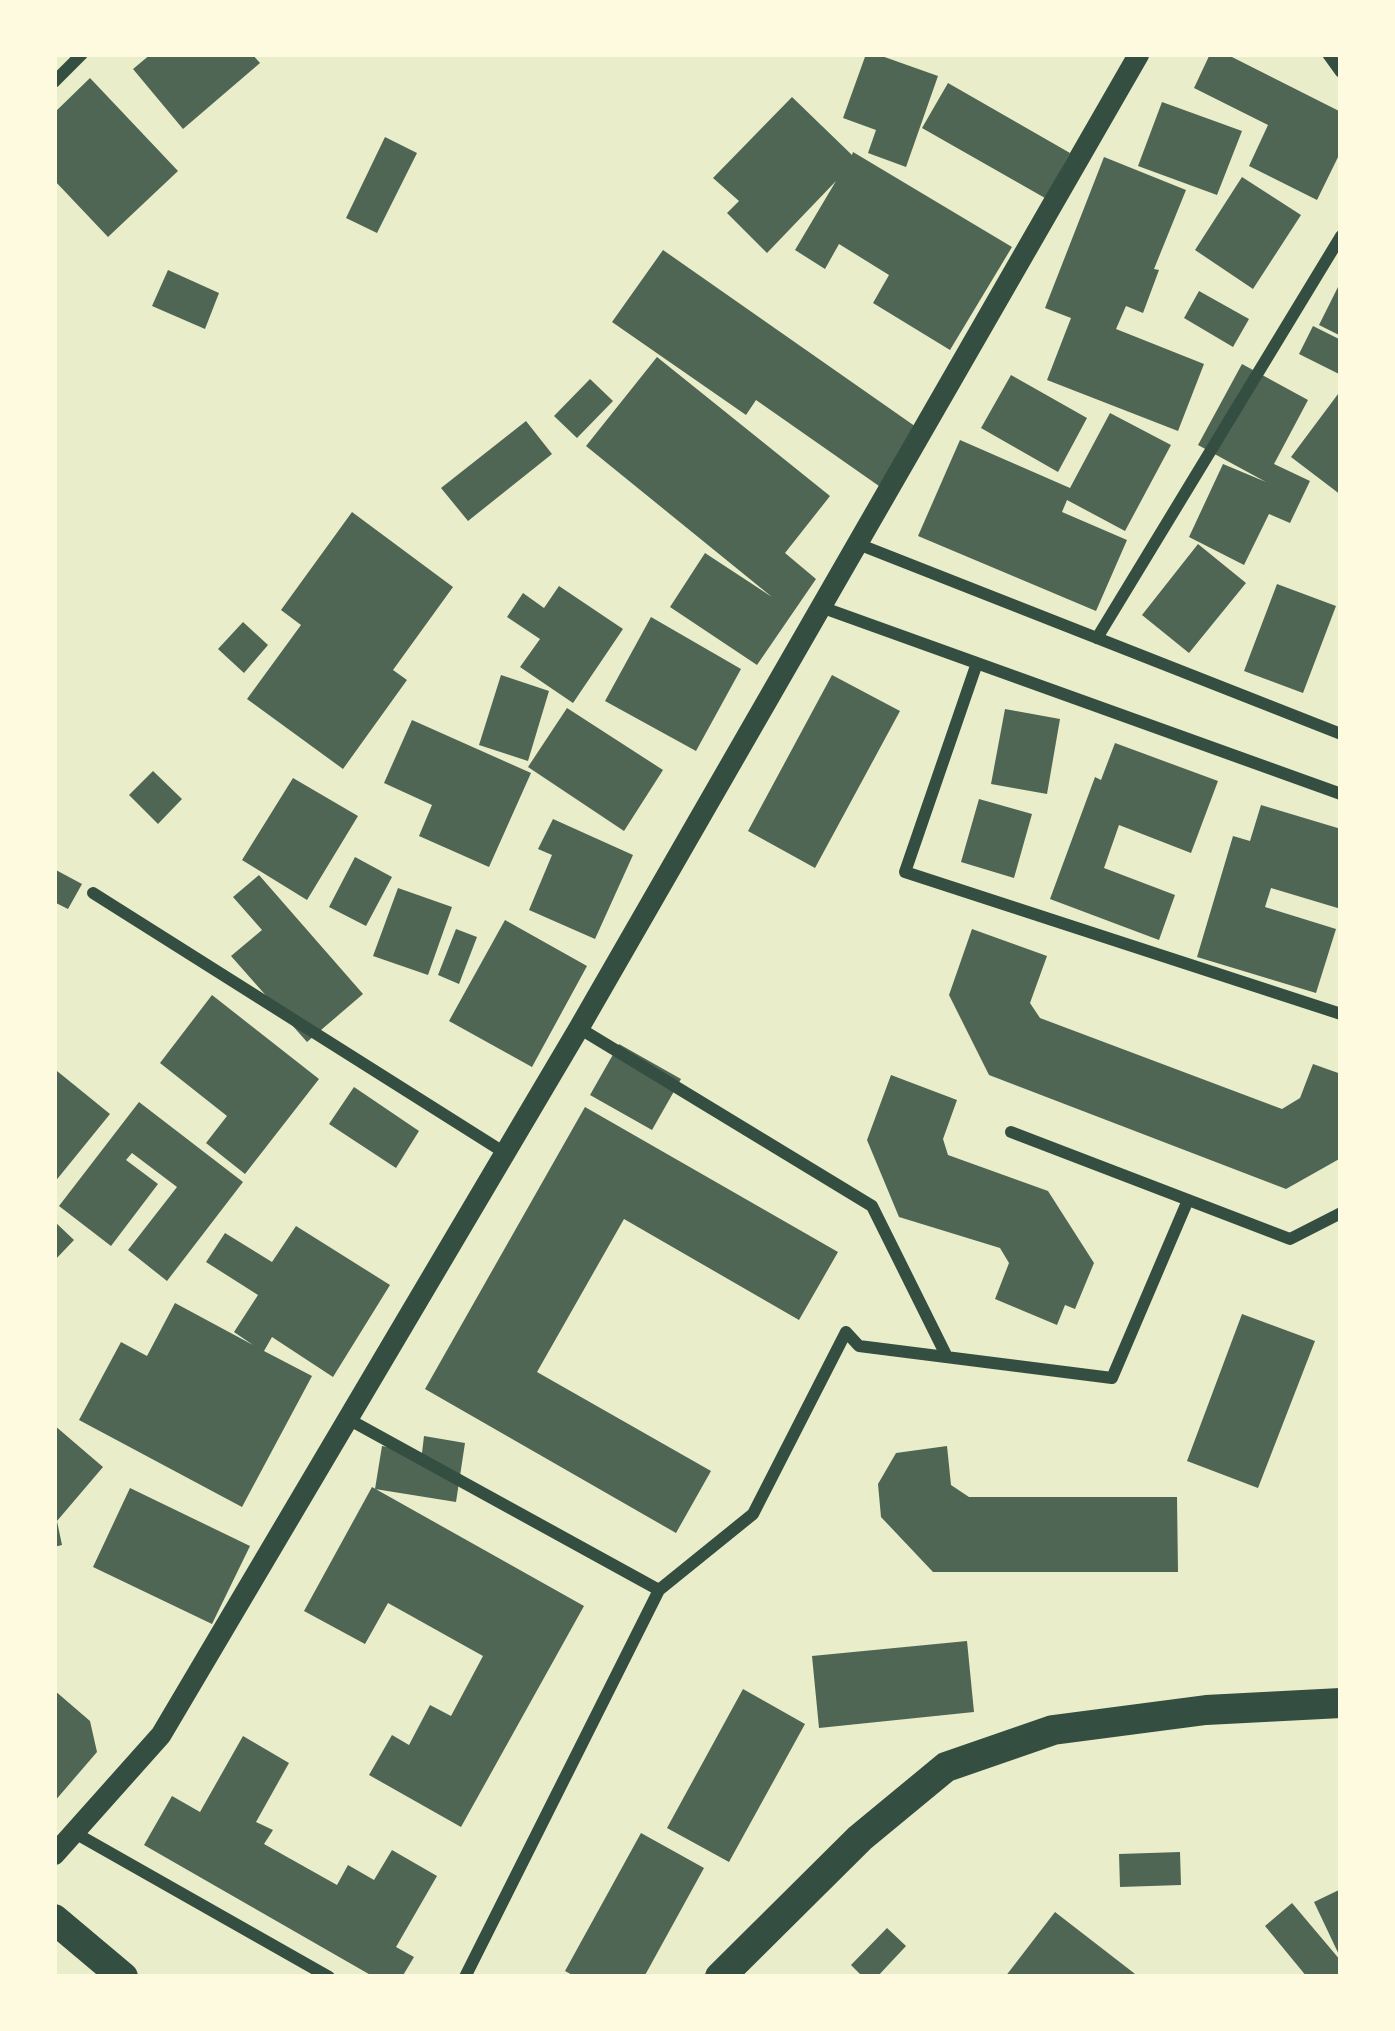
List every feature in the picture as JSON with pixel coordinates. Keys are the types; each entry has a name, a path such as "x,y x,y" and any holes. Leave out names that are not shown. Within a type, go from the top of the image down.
{"main road":[{"path":"720,1977 860,1838 946,1767 1053,1730 1206,1710 1341,1703"},
{"path":"54,1919 122,1977"}],"street":[{"path":"54,82 82,54"},
{"path":"54,1855 161,1735 579,1028 1139,54"},
{"path":"1328,54 1341,72"},
{"path":"1097,638 1341,236"},
{"path":"857,544 1341,734"},
{"path":"821,607 1341,794"},
{"path":"977,663 905,872 1341,1014"},
{"path":"93,893 506,1153"},
{"path":"579,1028 872,1206 947,1357"},
{"path":"1011,1132 1290,1239 1341,1213"},
{"path":"465,1977 659,1590 753,1514 845,1332 859,1346 1112,1378 1188,1200"},
{"path":"348,1419 659,1590"},
{"path":"75,1833 329,1977"}],"building":[{"path":"151,54 252,54 260,63 183,129 133,69"},
{"path":"866,54 938,76 906,167 868,153 876,130 843,118"},
{"path":"1210,54 1226,54 1341,112 1341,151 1317,200 1249,166 1268,125 1194,88"},
{"path":"90,78 178,171 108,237 54,180 54,113"},
{"path":"948,83 1070,153 1045,198 922,128"},
{"path":"792,97 852,155 1012,247 950,350 873,303 889,275 839,244 825,269 795,250 836,181 767,253 727,213 739,201 713,178"},
{"path":"1162,102 1242,131 1217,195 1138,166"},
{"path":"385,137 417,153 377,233 346,218"},
{"path":"1104,157 1186,190 1154,269 1159,270 1143,313 1126,306 1116,329 1204,364 1178,431 1047,380 1071,318 1045,308"},
{"path":"1242,177 1301,215 1253,289 1195,250"},
{"path":"663,250 919,429 879,486 756,400 746,415 612,322"},
{"path":"168,270 219,293 205,329 152,306"},
{"path":"1341,281 1341,336 1319,325"},
{"path":"1199,291 1249,319 1233,347 1184,318"},
{"path":"1313,326 1341,340 1341,375 1299,354"},
{"path":"657,357 830,496 785,553 816,579 757,665 670,607 705,553 772,597 586,446"},
{"path":"1242,364 1308,400 1274,464 1310,481 1290,523 1269,514 1244,565 1189,537 1223,464 1266,482 1198,445"},
{"path":"1011,375 1087,418 1058,472 981,428"},
{"path":"590,379 613,401 577,438 554,416"},
{"path":"1341,390 1341,495 1291,457"},
{"path":"1110,413 1171,445 1125,531 1067,500 1062,512 1127,540 1096,611 918,536 960,440 1070,488"},
{"path":"526,421 552,454 468,521 441,488"},
{"path":"352,512 453,587 393,670 407,680 343,769 247,699 301,625 281,610"},
{"path":"1198,544 1246,583 1189,653 1142,615"},
{"path":"1277,584 1336,606 1303,693 1244,671"},
{"path":"559,586 623,629 573,703 520,667 540,639 507,617 523,593 544,608"},
{"path":"651,617 741,669 696,751 605,701"},
{"path":"243,622 268,645 244,673 218,649"},
{"path":"501,675 549,691 528,761 479,745"},
{"path":"832,675 900,711 815,868 748,831"},
{"path":"567,708 663,770 624,831 528,767"},
{"path":"1005,709 1060,719 1047,794 991,784"},
{"path":"412,720 531,773 489,867 419,836 432,805 384,783"},
{"path":"1115,743 1218,781 1191,853 1119,825 1104,868 1175,895 1159,940 1050,899 1095,777 1101,780"},
{"path":"153,771 182,799 158,824 129,795"},
{"path":"293,778 358,816 307,900 242,860"},
{"path":"979,799 1032,814 1014,878 961,862"},
{"path":"1261,805 1341,829 1341,909 1271,888 1265,907 1336,929 1316,993 1197,957 1233,836 1250,841"},
{"path":"553,819 633,855 595,939 529,910 552,855 538,849"},
{"path":"355,857 392,877 366,926 329,907"},
{"path":"54,869 82,884 68,909 54,902"},
{"path":"259,875 363,994 307,1042 231,956 262,930 233,897"},
{"path":"398,888 452,907 428,975 373,956"},
{"path":"505,920 587,966 532,1067 449,1021"},
{"path":"456,929 477,937 459,984 438,975"},
{"path":"972,929 1047,956 1030,1003 1040,1018 1282,1109 1300,1098 1313,1064 1341,1074 1341,1158 1286,1189 989,1075 949,995"},
{"path":"212,995 319,1079 245,1174 206,1143 227,1116 160,1063"},
{"path":"619,1044 681,1079 652,1130 590,1095"},
{"path":"57,1071 110,1114 54,1183 54,1075"},
{"path":"891,1075 957,1100 943,1139 948,1155 1048,1191 1094,1263 1075,1309 1065,1305 1057,1325 995,1299 1009,1263 1000,1248 899,1217 867,1140"},
{"path":"354,1087 419,1131 396,1168 329,1124"},
{"path":"139,1102 243,1182 167,1281 128,1250 177,1187 132,1153 126,1160 158,1184 111,1246 59,1206"},
{"path":"585,1107 838,1252 799,1320 624,1219 537,1372 711,1471 676,1533 425,1389"},
{"path":"54,1221 74,1240 54,1261"},
{"path":"296,1226 390,1285 333,1377 272,1337 264,1351 312,1376 242,1507 79,1420 121,1342 147,1356 175,1303 253,1345 234,1332 258,1295 206,1262 225,1233 272,1262"},
{"path":"1242,1314 1315,1341 1258,1488 1187,1461"},
{"path":"54,1425 103,1467 57,1521 62,1545 54,1547"},
{"path":"424,1436 465,1443 456,1502 375,1489 382,1446 422,1453"},
{"path":"947,1446 951,1485 969,1497 1177,1497 1178,1572 933,1572 881,1517 878,1484 896,1453"},
{"path":"372,1487 584,1606 461,1827 369,1775 392,1735 409,1745 430,1705 451,1716 483,1656 388,1603 365,1644 304,1611"},
{"path":"130,1488 250,1546 212,1624 93,1567"},
{"path":"967,1641 974,1712 819,1728 812,1656"},
{"path":"743,1689 805,1724 729,1862 667,1828"},
{"path":"54,1690 90,1721 97,1752 54,1802"},
{"path":"243,1736 289,1763 256,1822 273,1830 264,1844 337,1885 348,1865 374,1880 392,1850 437,1876 396,1947 414,1957 402,1977 374,1977 144,1845 172,1796 200,1812"},
{"path":"641,1833 704,1868 644,1977 576,1977 565,1971"},
{"path":"1180,1852 1181,1885 1120,1887 1119,1854"},
{"path":"1341,1889 1341,1959 1314,1902"},
{"path":"1292,1903 1341,1961 1341,1977 1307,1977 1265,1926"},
{"path":"1055,1912 1139,1977 1005,1977"},
{"path":"887,1928 906,1946 877,1977 863,1977 851,1965"}]}
